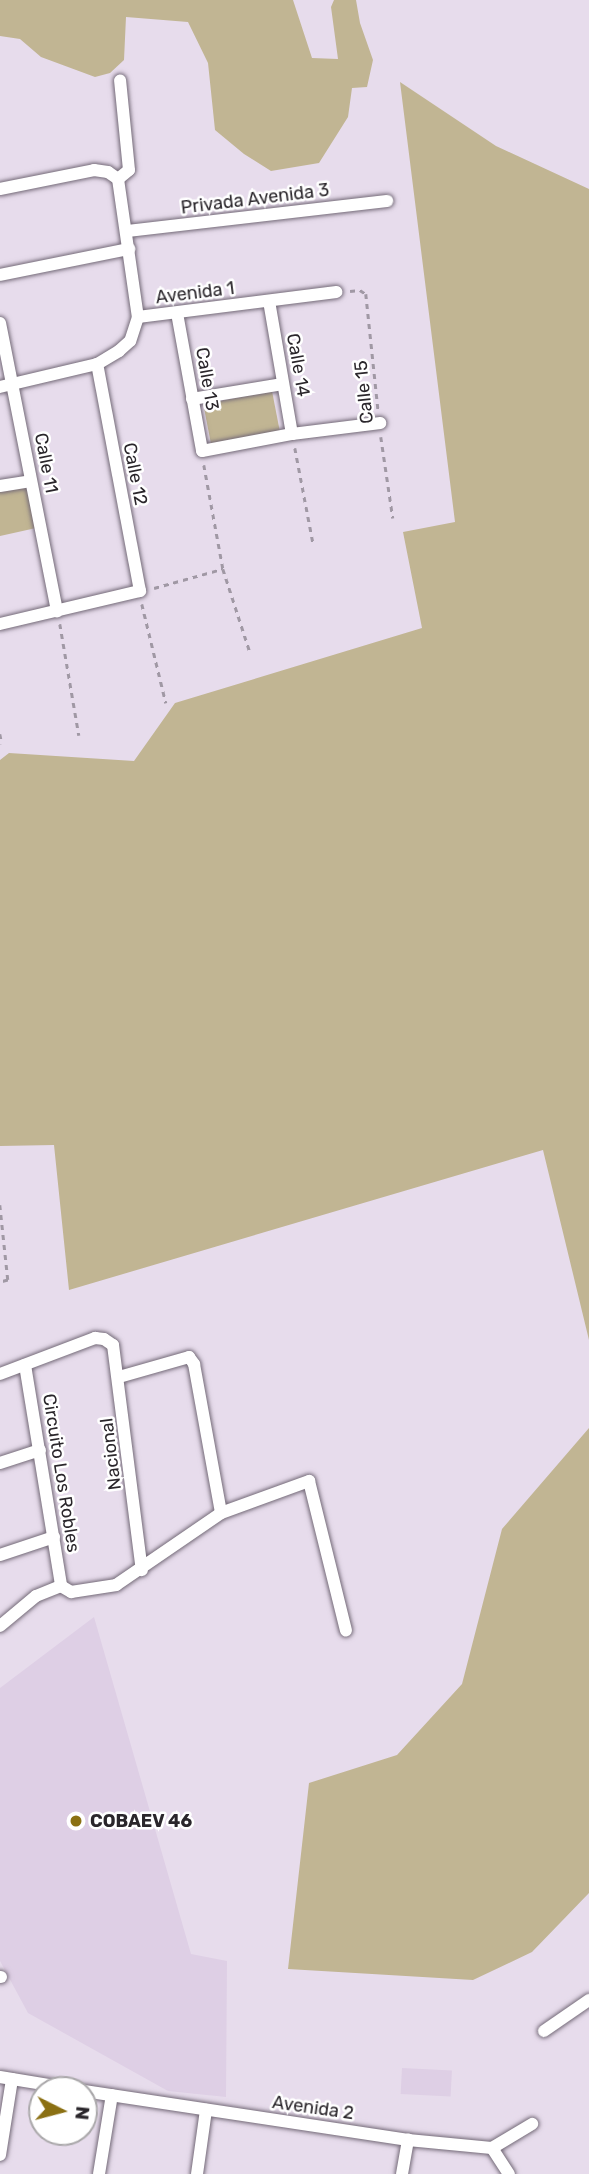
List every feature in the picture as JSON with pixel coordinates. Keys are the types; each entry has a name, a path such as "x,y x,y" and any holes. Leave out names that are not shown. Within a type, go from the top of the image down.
{"street":[{"path":"118,179 129,170 120,80"},
{"path":"0,189 94,170 108,172 118,179 138,317"},
{"name":"Privada Avenida 3","path":"127,231 387,201"},
{"path":"0,275 129,248"},
{"name":"Avenida 1","path":"6,386 97,364 120,351 130,341 138,317 337,292"},
{"name":"Calle 14","path":"269,302 292,434"},
{"name":"Calle 13","path":"177,313 202,451"},
{"name":"Calle 11","path":"0,323 6,386 31,481 57,611"},
{"name":"Calle 12","path":"97,364 139,592"},
{"path":"192,399 283,384"},
{"path":"202,451 292,434 380,423"},
{"path":"0,486 31,481"},
{"path":"0,624 139,592"},
{"name":"Nacional","path":"25,1365 94,1338 104,1339 113,1345 142,1570"},
{"path":"119,1377 190,1357 197,1378 221,1513"},
{"path":"0,1374 25,1365"},
{"name":"Circuito Los Robles","path":"25,1365 61,1586"},
{"path":"0,1463 40,1450"},
{"path":"0,1626 36,1596 61,1586 71,1592 116,1585 142,1570 221,1513 309,1480 346,1631"},
{"path":"0,1555 54,1538"},
{"path":"544,2031 589,2000"},
{"path":"0,2155 6,2078"},
{"name":"Avenida 2","path":"6,2078 28,2081"},
{"name":"Avenida 2","path":"98,2093 408,2140 492,2148"},
{"path":"99,2174 112,2095"},
{"path":"197,2174 206,2110"},
{"path":"509,2174 492,2148 532,2124"},
{"path":"402,2174 408,2140"}],"path":[{"name":"Calle 15","path":"337,292 359,290 366,294 393,517"},
{"path":"292,434 313,542"},
{"path":"202,451 223,569 250,652"},
{"path":"166,703 139,592 223,569"},
{"path":"57,611 79,735"},
{"path":"0,734 2,744"},
{"path":"0,1205 8,1280 0,1282"}],"shaded area":[{"path":"0,0 293,0 312,58 338,59 331,7 334,0 356,0 360,23 373,60 367,87 352,88 348,117 319,163 271,171 244,154 215,130 208,63 188,22 126,17 124,60 110,73 95,77 41,57 20,39 0,36"},
{"path":"400,82 496,146 589,189 589,1340 543,1150 69,1290 54,1145 0,1146 0,760 9,753 134,761 175,703 422,628 403,532 455,522"},
{"path":"272,391 280,431 211,445 203,404"},
{"path":"27,484 36,528 0,536 0,489"},
{"path":"589,1428 589,1893 532,1952 473,1980 288,1969 309,1783 397,1755 462,1684 502,1529"},
{"name":"COBAEV 46","path":"94,1617 191,1954 227,1961 226,2097 168,2091 28,2013 0,1961 0,1688"},
{"path":"402,2068 452,2071 451,2097 401,2094"}],"place":[{"name":"COBAEV 46","path":"76,1821"}]}
